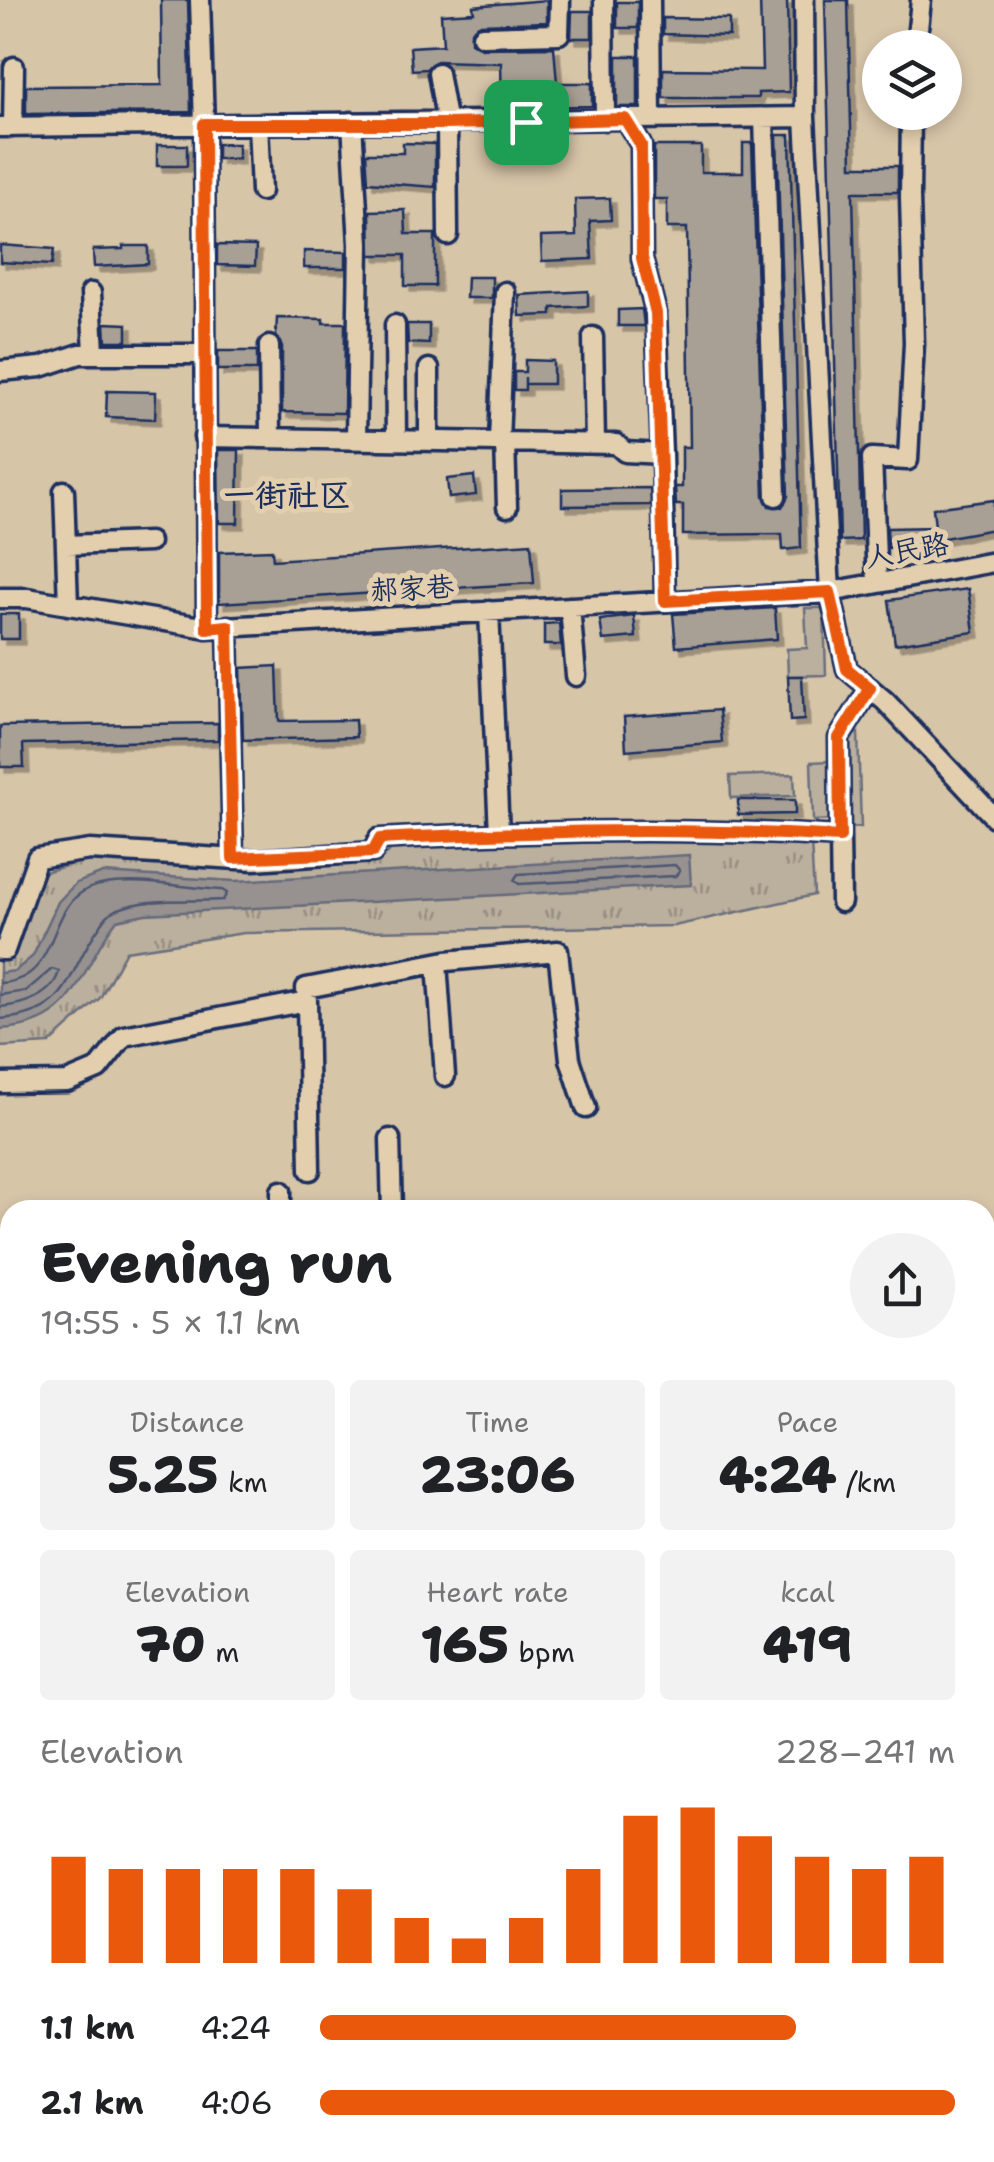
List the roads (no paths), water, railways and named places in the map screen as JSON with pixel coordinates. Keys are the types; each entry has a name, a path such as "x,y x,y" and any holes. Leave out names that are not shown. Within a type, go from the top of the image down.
{"street":[{"path":"200,0 207,628"},
{"path":"482,36 559,34 560,0"},
{"path":"604,0 605,120"},
{"path":"650,0 651,119"},
{"path":"804,0 805,117 830,592 847,669 994,817"},
{"path":"918,30 921,0"},
{"path":"14,67 6,127 805,117"},
{"path":"438,73 447,124 448,235"},
{"path":"764,118 776,496"},
{"path":"625,119 641,145 642,258 656,313 665,601"},
{"path":"352,122 358,244 356,440"},
{"path":"258,124 261,191"},
{"path":"877,583 872,458 908,460 914,343 911,130"},
{"path":"505,292 502,442 508,507"},
{"path":"91,293 94,353"},
{"path":"396,325 396,440"},
{"path":"593,338 595,444"},
{"path":"269,346 270,438"},
{"path":"0,371 41,368 80,354 204,354"},
{"path":"429,369 429,441"},
{"path":"204,437 616,444 625,452 662,454"},
{"path":"64,491 68,605"},
{"path":"66,545 148,542"},
{"name":"人民路","path":"830,592 994,562"},
{"name":"郝家巷","path":"0,598 207,628 830,592"},
{"path":"570,606 576,676"},
{"path":"489,611 499,833"},
{"path":"228,626 233,858"},
{"path":"841,902 839,738 870,688"},
{"path":"0,950 5,950 37,858 90,850 233,858 373,852 380,839 499,833 753,831 840,837"},
{"path":"310,1170 306,988 438,963 558,951 570,1059 586,1108"},
{"path":"438,963 445,1076"},
{"path":"0,1083 67,1082 98,1069 124,1036 307,1002"},
{"path":"390,1139 392,1200"}],"water":[{"path":"689,855 691,885 145,914 117,920 61,1006 26,1025 0,1029 0,973 15,971 33,956 58,902 76,883 103,873 235,881"}],"district":[{"name":"一街社区","path":"287,495"}]}
